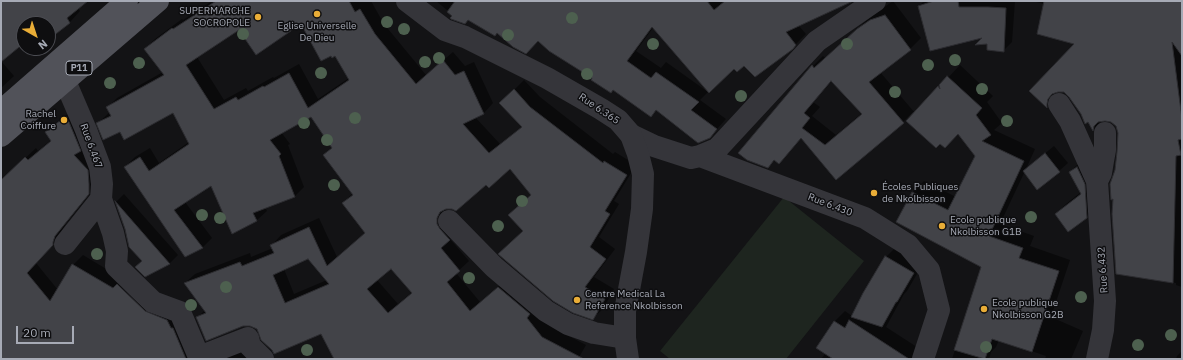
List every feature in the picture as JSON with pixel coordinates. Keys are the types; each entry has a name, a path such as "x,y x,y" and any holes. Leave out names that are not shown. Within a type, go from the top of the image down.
{"main road":[{"name":"P11","path":"1,111 127,1"},
{"name":"P11","path":"1,136 158,1"}],"street":[{"name":"Rue 6.365","path":"407,1 445,30 466,37 547,78 601,109 618,120 630,135 638,154 643,174 642,209 625,311 625,338 628,359"},
{"path":"700,156 717,149 817,40 874,1"},
{"name":"Rue 6.467","path":"65,81 100,167 102,184 101,199 113,233 117,251 116,266 153,302 180,312 199,357 248,338 250,346 263,359"},
{"path":"1059,104 1070,121 1097,181"},
{"path":"1097,181 1104,161 1105,133"},
{"name":"Rue 6.430","path":"630,135 654,146 691,158 700,156 865,218 908,245 928,270 939,310 924,359"},
{"name":"Rue 6.432","path":"1097,181 1105,301 1103,330 1097,359"},
{"path":"65,244 101,199"},
{"path":"449,221 494,267 546,311 568,324 594,333 625,338"}],"shaded area":[{"path":"784,197 864,261 786,359 670,359 660,351"}],"building":[{"path":"1,1 88,1 67,18 70,23 56,34 56,16 16,16 16,50 1,62"},
{"path":"216,1 349,1 355,12 360,9 375,34 416,84 443,60 455,75 464,71 484,114 463,124 489,153 522,127 499,103 514,89 530,107 603,163 604,161 627,175 605,211 610,214 590,247 606,259 585,287 605,299 593,320 573,313 553,301 498,254 523,231 508,215 531,195 510,169 489,188 486,185 456,211 446,209 440,212 437,218 437,224 450,240 441,248 460,271 447,282 470,311 498,287 530,314 527,318 542,337 584,359 334,359 321,334 274,354 272,350 261,340 257,329 250,326 243,326 206,341 196,317 206,313 184,283 240,262 242,266 274,253 270,245 309,227 327,266 365,233 342,203 353,195 323,155 332,148 311,117 270,140 281,154 279,156 295,197 253,213 257,221 232,234 211,186 174,210 203,248 185,257 124,167 140,157 149,171 189,144 173,113 124,140 120,132 103,140 96,123 111,116 106,107 164,75 144,49 172,28 173,29","holes":["301,24 321,61 331,56 332,58 335,56 349,80 308,108 289,73 238,100 236,97 214,109 186,65 239,30 256,55","308,259 329,284 285,303 273,275","391,269 412,293 388,313 367,289"]},
{"path":"455,1 707,1 714,10 725,1 853,1 786,32 796,45 793,49 755,77 744,66 737,72 734,69 709,93 652,27 627,61 651,78 656,72 699,102 691,110 717,129 710,138 698,143 656,110 651,117 613,90 611,93 591,80 592,78 549,51 538,41 526,54 513,47 497,33 495,36 468,20 465,24 451,19 450,18 452,16 447,12"},
{"path":"934,1 958,1 959,7 1006,8 1004,52 987,50 987,44 975,45 982,38 930,51 918,6"},
{"path":"1044,1 1182,1 1182,56 1172,42 1182,119 1182,139 1178,140 1181,155 1176,156 1173,283 1116,274 1112,214 1113,199 1111,200 1110,184 1115,170 1117,152 1118,133 1116,126 1111,122 1098,122 1094,126 1093,131 1088,122 1085,124 1081,114 1064,92 1052,94 1048,99 1047,108 1029,91 1074,44 1037,34"},
{"path":"885,15 911,50 869,82 904,123 836,180 801,138 779,164 774,160 768,168 747,160 738,153 812,65 814,68 857,29 870,20","holes":["831,81 862,114 825,145 802,128 810,118 804,113"]},
{"path":"947,76 982,108 976,115 991,135 982,141 1024,161 989,236 1023,248 1019,258 1059,271 1032,352 992,339 985,359 954,350 981,267 896,222 912,192 948,210 975,156 958,134 945,148 940,144 936,148 906,121 938,86 940,89 939,85"},
{"path":"65,117 69,122 81,151 74,155 88,170 89,194 55,236 53,245 27,273 50,301 72,264 113,288 117,284 145,311 167,320 171,328 173,328 186,359 1,359 1,180 25,157 28,160 51,141 45,132"},
{"path":"1045,153 1060,172 1037,190 1023,171"},
{"path":"1077,167 1085,184 1087,218 1068,232 1055,214 1081,194 1069,172"},
{"path":"115,201 170,264 145,277 135,267 142,261 129,247 125,229"},
{"path":"885,256 914,273 882,327 851,317 863,293"},
{"path":"849,320 909,359 833,359 816,348 834,321 845,328"}],"place":[{"name":"Eglise Universelle De Dieu","path":"317,14"},
{"name":"SUPERMARCHE SOCROPOLE","path":"258,17"},
{"name":"Rachel Coiffure","path":"64,120"},
{"name":"Écoles Publiques de Nkolbisson","path":"874,193"},
{"name":"Ecole publique Nkolbisson G1B","path":"942,226"},
{"name":"Centre Medical La Reference Nkolbisson","path":"577,300"},
{"name":"Ecole publique Nkolbisson G2B","path":"984,309"}]}
